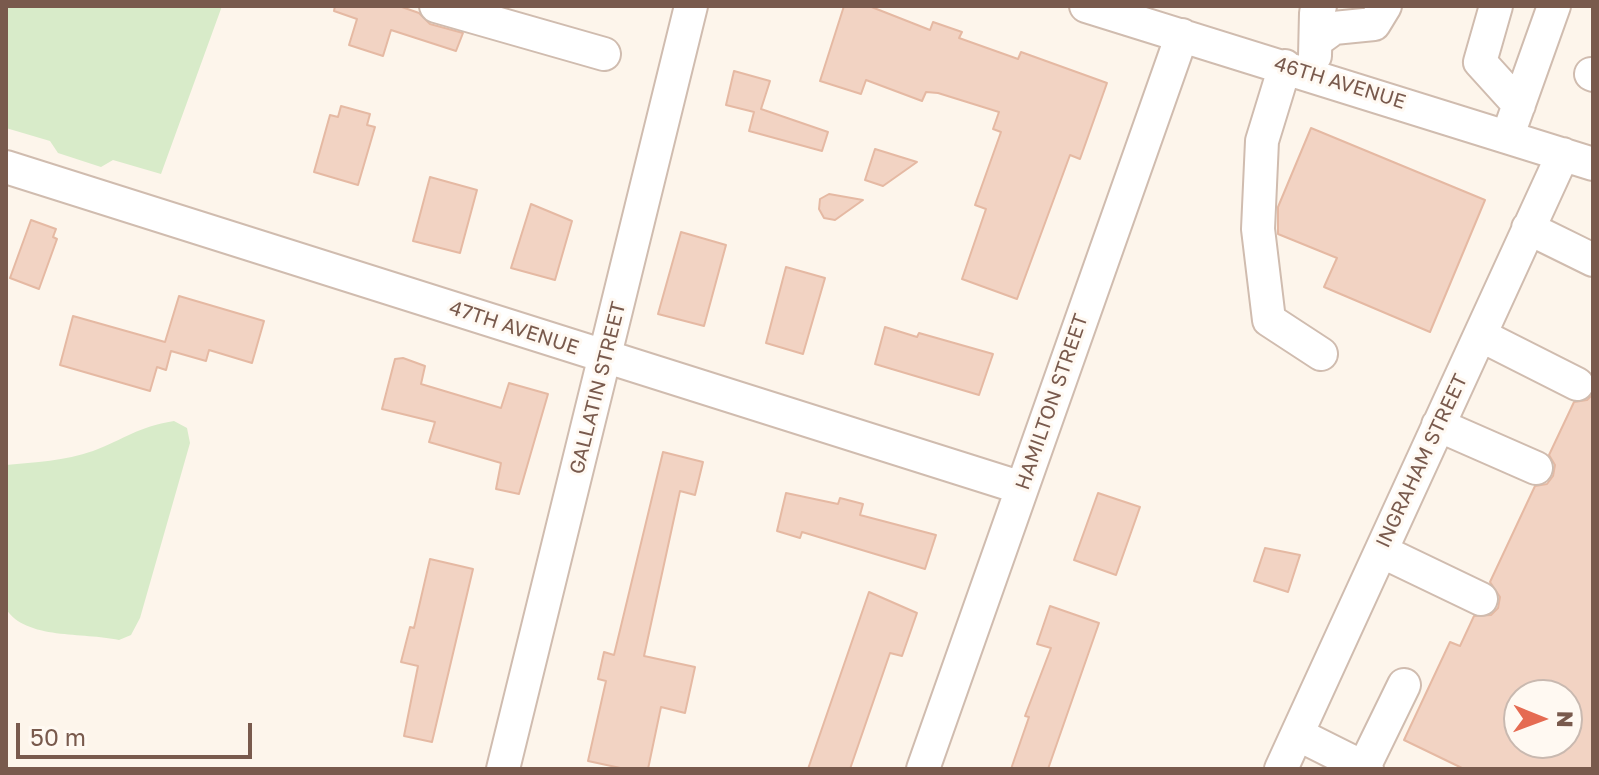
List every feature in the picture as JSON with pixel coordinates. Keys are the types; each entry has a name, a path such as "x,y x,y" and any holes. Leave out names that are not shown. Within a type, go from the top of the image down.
{"street":[{"path":"436,6 604,54"},
{"name":"GALLATIN STREET","path":"503,769 691,6"},
{"name":"46TH AVENUE","path":"1086,6 1153,16 1182,35 1300,71 1513,120 1563,154 1593,164"},
{"path":"1316,41 1316,13 1320,6"},
{"path":"1321,354 1269,320 1258,229 1262,141 1316,41 1334,28 1374,24 1385,6"},
{"path":"1496,6 1480,62 1513,120"},
{"path":"1513,120 1554,6"},
{"name":"HAMILTON STREET","path":"923,769 1182,35"},
{"name":"INGRAHAM STREET","path":"1281,769 1563,154"},
{"name":"47TH AVENUE","path":"6,167 1022,488"},
{"path":"1528,228 1593,260"},
{"path":"1480,335 1577,384"},
{"path":"1438,425 1536,468"},
{"path":"1381,551 1481,599"},
{"path":"1297,734 1364,768 1404,685"}],"green space":[{"path":"6,6 222,6 161,174 113,160 101,167 58,153 50,141 6,128"},
{"path":"174,421 187,428 190,443 140,618 131,635 119,640 56,633 27,626 15,619 6,609 6,465 82,454 141,430"}],"building":[{"path":"335,6 399,6 419,13 430,24 463,33 456,51 391,30 383,56 349,45 357,19 334,11"},
{"path":"844,6 869,6 930,30 933,22 962,32 959,38 1018,59 1021,52 1107,83 1080,159 1070,155 1017,299 962,279 986,209 975,205 1001,132 993,129 999,112 938,93 926,92 922,101 866,80 861,94 820,81"},
{"path":"734,71 770,81 761,109 828,132 822,151 749,131 754,112 726,105"},
{"path":"341,106 370,114 367,125 375,127 358,185 314,172 330,115 338,117"},
{"path":"1311,128 1485,200 1430,332 1324,287 1337,258 1278,234 1278,207"},
{"path":"875,149 917,162 883,186 865,180"},
{"path":"430,177 477,190 460,253 413,241"},
{"path":"829,194 863,200 835,220 824,218 819,209 820,199"},
{"path":"531,204 572,221 555,280 511,268"},
{"path":"31,220 56,229 53,237 57,239 39,289 10,278"},
{"path":"681,232 726,245 704,326 658,314"},
{"path":"786,267 825,278 803,354 766,343"},
{"path":"179,296 264,321 252,363 209,350 206,361 171,351 166,370 157,367 150,391 60,365 73,316 165,342"},
{"path":"885,327 917,337 919,333 993,354 979,395 875,364"},
{"path":"403,358 425,366 421,384 501,408 509,383 548,394 519,494 496,489 501,463 429,442 435,422 382,409 395,359"},
{"path":"1593,394 1593,769 1464,769 1404,740 1450,642 1460,646 1474,616 1491,615 1498,608 1500,597 1490,582 1535,486 1547,484 1553,476 1555,465 1549,455 1574,402 1587,400"},
{"path":"663,452 703,462 695,495 680,491 644,656 695,667 685,713 661,707 648,769 625,769 588,761 606,681 598,679 604,652 614,655"},
{"path":"786,493 838,504 840,498 863,504 860,515 936,535 925,569 802,532 800,538 777,531"},
{"path":"1098,493 1140,507 1116,575 1074,560"},
{"path":"1265,548 1300,555 1288,592 1254,581"},
{"path":"430,559 473,569 432,742 404,736 418,666 401,662 410,627 414,628"},
{"path":"869,592 917,613 902,656 890,653 850,769 808,769"},
{"path":"1050,606 1099,623 1048,769 1011,769 1029,717 1025,716 1051,648 1037,644"}]}
